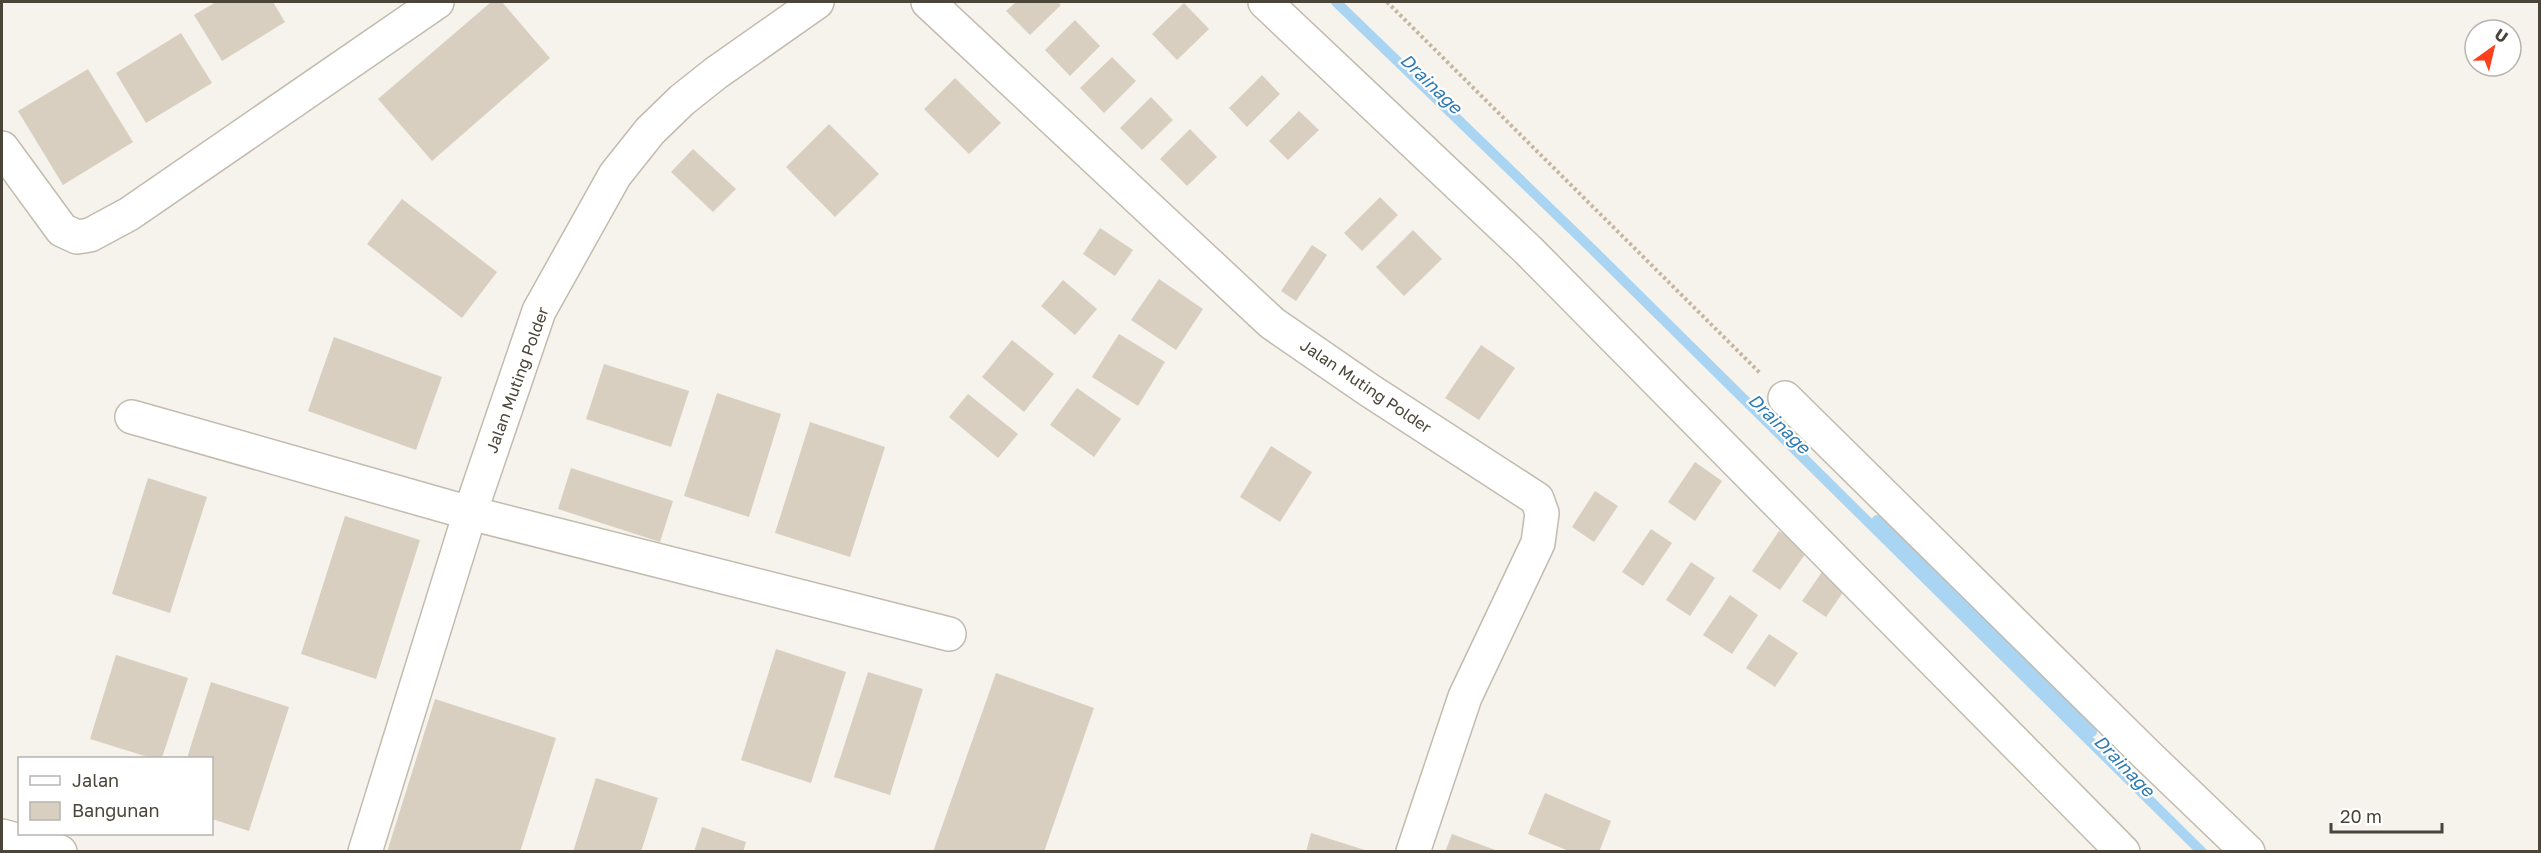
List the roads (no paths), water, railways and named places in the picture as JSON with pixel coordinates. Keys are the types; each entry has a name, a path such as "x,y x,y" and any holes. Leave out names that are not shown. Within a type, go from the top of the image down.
{"street":[{"path":"2,148 62,230 76,237 90,235 129,213 437,2"},
{"name":"Jalan Muting Polder","path":"365,852 470,513 539,311 615,175 650,131 682,100 716,73 816,2"},
{"name":"Jalan Muting Polder","path":"928,2 1272,323 1537,499 1542,513 1538,543 1466,697 1413,852"},
{"path":"1265,2 1528,250 2123,852"},
{"path":"1785,398 2248,852"},
{"path":"132,417 470,513 949,633"},
{"path":"2,836 60,852"}],"waterway":[{"path":"1336,2 1591,248 2202,852"},
{"name":"Drainage","path":"1877,520 2092,732"}]}
